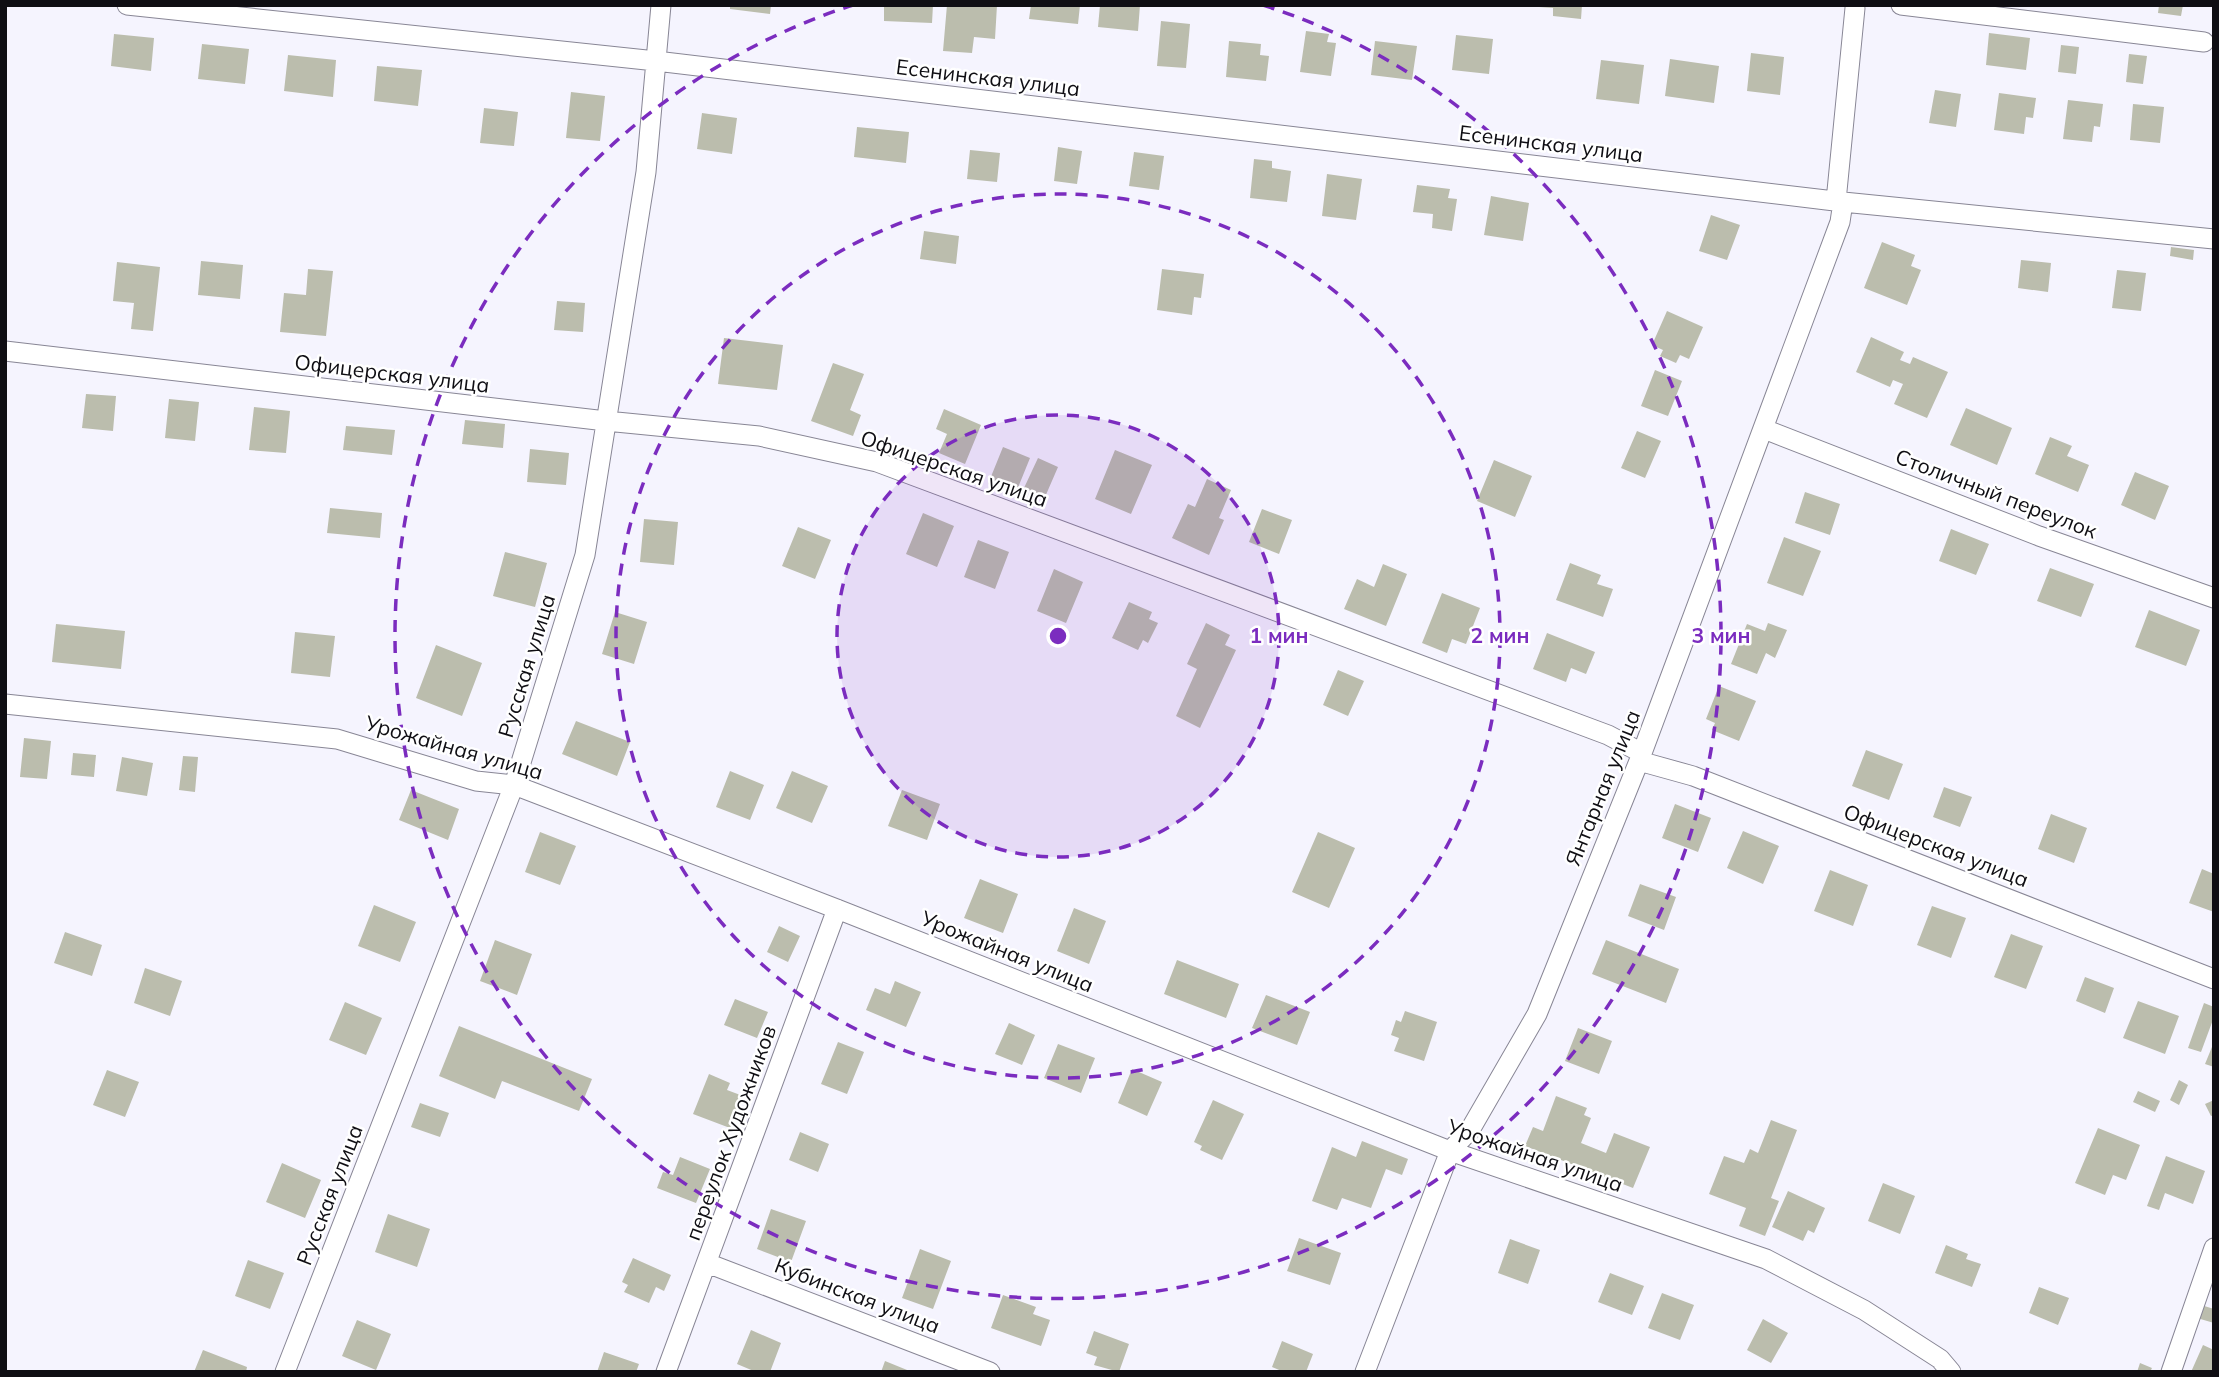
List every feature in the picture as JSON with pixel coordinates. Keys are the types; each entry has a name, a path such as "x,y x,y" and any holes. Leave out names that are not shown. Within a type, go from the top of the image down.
{"street":[{"name":"Есенинская улица","path":"127,5 656,61 1840,201 2214,239"},
{"name":"Русская улица","path":"285,1372 514,785 585,555 646,172 661,5"},
{"path":"1901,5 2204,42"},
{"name":"Янтарная улица","path":"1365,1372 1450,1151 1470,1130 1537,1014 1641,757 1840,222 1857,6"},
{"name":"Офицерская улица","path":"5,351 606,421 759,436 877,462 1608,735 1641,757 2214,979"},
{"name":"Столичный переулок","path":"1764,429 2039,536 2214,598"},
{"name":"Урожайная улица","path":"5,704 337,739 475,781 514,785 837,909 1450,1151 1766,1259 1864,1310 1940,1359 1951,1372"},
{"name":"переулок Художников","path":"666,1372 837,909"},
{"path":"2171,1372 2214,1248"},
{"name":"Кубинская улица","path":"707,1263 990,1372"}],"building":[{"path":"730,5 771,5 770,14 730,9"},
{"path":"884,5 933,5 932,23 884,21"},
{"path":"947,5 997,5 995,39 974,37 972,53 943,51"},
{"path":"1031,5 1080,5 1078,24 1029,19"},
{"path":"1100,5 1140,5 1138,31 1098,27"},
{"path":"1539,5 1582,5 1581,19 1553,16 1553,8"},
{"path":"2159,5 2183,5 2181,16 2158,13"},
{"path":"1161,21 1190,24 1186,68 1157,66"},
{"path":"1306,31 1329,34 1327,42 1336,43 1331,76 1300,72"},
{"path":"1989,33 2030,38 2026,70 1986,65"},
{"path":"114,34 154,38 151,71 111,66"},
{"path":"1456,35 1493,39 1489,74 1452,70"},
{"path":"1229,41 1261,44 1260,55 1269,56 1266,81 1226,77"},
{"path":"1375,41 1417,46 1412,80 1371,75"},
{"path":"202,44 249,49 245,84 198,79"},
{"path":"2061,45 2079,47 2076,74 2058,72"},
{"path":"1751,53 1784,57 1780,95 1747,91"},
{"path":"2129,54 2147,56 2143,84 2126,82"},
{"path":"288,55 336,60 333,97 284,91"},
{"path":"1670,59 1719,66 1714,103 1665,96"},
{"path":"1601,60 1644,65 1639,104 1596,99"},
{"path":"377,66 422,70 418,106 374,101"},
{"path":"1935,90 1961,94 1956,127 1929,123"},
{"path":"571,92 605,96 600,141 566,138"},
{"path":"1999,93 2036,98 2033,118 2026,117 2024,134 1994,130"},
{"path":"2068,100 2103,104 2100,127 2094,126 2092,142 2063,139"},
{"path":"2133,104 2164,107 2160,143 2130,140"},
{"path":"484,108 518,112 514,146 480,143"},
{"path":"702,113 737,118 732,154 697,149"},
{"path":"857,127 909,132 906,163 854,157"},
{"path":"1058,147 1082,151 1077,184 1054,181"},
{"path":"970,150 1000,153 997,182 967,179"},
{"path":"1134,152 1164,156 1159,190 1129,186"},
{"path":"1254,159 1272,161 1272,168 1291,171 1287,202 1250,198"},
{"path":"1327,174 1362,179 1356,220 1322,216"},
{"path":"1417,185 1450,189 1448,198 1457,199 1452,231 1432,228 1433,214 1413,212"},
{"path":"1491,196 1529,203 1523,241 1484,235"},
{"path":"1711,215 1740,225 1727,260 1699,251"},
{"path":"924,231 959,236 956,264 920,259"},
{"path":"1882,242 1915,255 1911,266 1921,270 1907,305 1864,288"},
{"path":"2171,247 2194,250 2193,260 2170,256"},
{"path":"2021,260 2051,263 2048,292 2018,288"},
{"path":"201,261 243,265 240,299 198,295"},
{"path":"117,262 160,267 153,331 131,329 134,303 113,301"},
{"path":"308,269 333,271 326,336 280,332 284,293 306,295"},
{"path":"1162,269 1204,274 1201,298 1194,297 1192,315 1157,310"},
{"path":"2117,270 2146,273 2141,311 2112,308"},
{"path":"557,301 585,303 583,332 554,330"},
{"path":"1667,311 1703,327 1689,359 1680,355 1676,363 1660,356 1663,350 1652,345"},
{"path":"1871,337 1904,352 1900,360 1910,364 1913,357 1948,372 1927,418 1894,404 1903,384 1893,380 1890,387 1856,372"},
{"path":"724,338 783,345 777,390 718,384"},
{"path":"833,363 864,374 850,410 861,415 853,436 811,421"},
{"path":"1655,370 1682,381 1668,416 1641,406"},
{"path":"86,394 116,396 113,431 82,428"},
{"path":"169,399 199,402 195,441 165,438"},
{"path":"254,407 290,411 286,453 249,450"},
{"path":"1966,408 2012,428 1997,465 1950,445"},
{"path":"944,409 981,425 965,464 939,453 947,434 936,429"},
{"path":"465,420 505,424 503,448 462,444"},
{"path":"346,426 395,430 392,455 343,450"},
{"path":"1637,431 1661,441 1645,478 1621,468"},
{"path":"2050,437 2072,446 2067,456 2089,465 2078,492 2035,474"},
{"path":"1003,447 1030,458 1015,495 988,484"},
{"path":"530,449 569,453 566,485 527,482"},
{"path":"1115,450 1152,465 1131,514 1095,499"},
{"path":"1038,458 1058,467 1045,497 1024,488"},
{"path":"1494,460 1532,476 1515,517 1477,501"},
{"path":"2135,472 2169,486 2155,520 2121,505"},
{"path":"1207,479 1231,490 1219,518 1224,520 1209,555 1172,538 1188,504 1195,507"},
{"path":"1805,492 1840,504 1830,535 1795,523"},
{"path":"330,508 382,513 380,538 327,533"},
{"path":"1262,509 1292,520 1279,554 1249,542"},
{"path":"923,513 954,526 937,567 906,554"},
{"path":"644,519 678,522 674,565 640,562"},
{"path":"798,527 831,540 815,579 782,566"},
{"path":"1951,529 1989,544 1976,575 1939,561"},
{"path":"1784,537 1821,551 1803,596 1767,583"},
{"path":"978,540 1009,552 995,589 964,577"},
{"path":"505,552 547,563 535,607 493,596"},
{"path":"1570,563 1601,575 1597,584 1613,589 1603,617 1556,600"},
{"path":"1383,564 1407,574 1386,626 1344,609 1357,579 1374,587"},
{"path":"2050,568 2094,584 2081,617 2037,601"},
{"path":"1054,569 1083,582 1066,623 1037,611"},
{"path":"1442,593 1480,608 1466,644 1452,639 1447,653 1422,643"},
{"path":"1129,602 1152,612 1149,619 1158,623 1148,643 1143,640 1138,650 1112,638"},
{"path":"2149,610 2200,630 2186,666 2135,647"},
{"path":"615,612 647,622 634,664 602,654"},
{"path":"1206,623 1230,635 1225,645 1236,650 1200,728 1176,716 1197,669 1187,664"},
{"path":"1768,623 1787,630 1775,658 1766,653 1757,674 1731,664 1747,624 1765,631"},
{"path":"56,624 125,631 121,669 52,662"},
{"path":"295,632 335,636 330,677 291,673"},
{"path":"1547,633 1595,652 1586,674 1571,668 1566,682 1533,669"},
{"path":"436,645 482,663 462,716 416,698"},
{"path":"1338,670 1364,681 1348,716 1323,705"},
{"path":"1719,686 1756,701 1739,741 1712,730 1715,723 1706,719"},
{"path":"576,721 630,742 617,776 562,754"},
{"path":"24,738 51,741 47,779 20,777"},
{"path":"1866,750 1903,764 1889,800 1852,786"},
{"path":"73,753 96,755 94,777 71,775"},
{"path":"183,756 198,757 195,792 179,790"},
{"path":"122,757 153,763 147,796 116,791"},
{"path":"730,771 764,785 750,820 716,807"},
{"path":"792,771 828,786 812,823 776,808"},
{"path":"1944,787 1972,797 1960,827 1933,817"},
{"path":"411,790 459,809 448,840 399,820"},
{"path":"902,790 940,804 927,840 888,826"},
{"path":"1675,804 1711,818 1698,852 1662,838"},
{"path":"2051,814 2087,828 2074,863 2038,849"},
{"path":"1743,831 1779,846 1763,884 1727,868"},
{"path":"540,832 576,846 560,885 525,872"},
{"path":"1318,832 1355,848 1329,908 1292,892"},
{"path":"2202,869 2214,874 2214,912 2189,903"},
{"path":"1830,870 1868,885 1853,926 1814,911"},
{"path":"980,879 1018,894 1003,933 964,918"},
{"path":"1640,884 1676,897 1664,930 1628,916"},
{"path":"374,905 416,922 400,962 358,946"},
{"path":"1932,906 1966,918 1951,958 1917,945"},
{"path":"1074,908 1106,921 1089,964 1057,951"},
{"path":"779,926 800,936 788,962 767,952"},
{"path":"65,932 102,945 92,976 54,963"},
{"path":"2011,934 2043,946 2026,989 1994,977"},
{"path":"495,940 532,954 517,995 480,981"},
{"path":"1606,940 1679,969 1666,1003 1592,974"},
{"path":"1177,960 1239,984 1226,1018 1164,994"},
{"path":"145,968 182,981 170,1016 134,1003"},
{"path":"2085,977 2114,988 2105,1013 2076,1001"},
{"path":"895,981 921,992 906,1027 866,1010 875,988 890,994"},
{"path":"1266,995 1310,1012 1297,1045 1252,1028"},
{"path":"735,999 768,1012 757,1038 724,1025"},
{"path":"2138,1001 2179,1016 2165,1054 2123,1038"},
{"path":"345,1002 382,1018 366,1055 329,1040"},
{"path":"2204,1003 2214,1007 2214,1017 2201,1052 2188,1048"},
{"path":"1405,1011 1437,1022 1424,1061 1394,1051 1399,1038 1391,1035 1396,1020 1401,1022"},
{"path":"1009,1023 1035,1035 1022,1065 995,1054"},
{"path":"459,1026 592,1079 579,1111 502,1081 495,1099 439,1076"},
{"path":"1578,1028 1612,1041 1599,1074 1565,1061"},
{"path":"838,1042 864,1052 847,1094 821,1084"},
{"path":"2214,1042 2214,1067 2205,1064"},
{"path":"1058,1044 1095,1058 1081,1093 1044,1078"},
{"path":"1132,1069 1162,1082 1147,1116 1118,1103"},
{"path":"107,1070 139,1082 125,1117 93,1105"},
{"path":"709,1074 730,1083 727,1090 743,1096 730,1128 693,1114"},
{"path":"2179,1080 2188,1085 2179,1105 2170,1100"},
{"path":"2138,1091 2160,1101 2155,1112 2133,1102"},
{"path":"1556,1096 1587,1108 1584,1115 1591,1118 1581,1143 1606,1153 1614,1133 1650,1147 1633,1188 1525,1146 1533,1127 1543,1131"},
{"path":"1213,1100 1244,1114 1222,1160 1200,1150 1202,1146 1194,1142"},
{"path":"2214,1100 2214,1115 2211,1116 2205,1104"},
{"path":"420,1103 449,1113 440,1137 411,1127"},
{"path":"1771,1120 1797,1130 1771,1198 1779,1201 1765,1236 1739,1226 1746,1208 1709,1194 1724,1156 1744,1163 1750,1149 1758,1153"},
{"path":"2098,1128 2140,1145 2126,1180 2113,1175 2105,1195 2075,1183"},
{"path":"800,1132 829,1144 818,1172 789,1160"},
{"path":"1362,1141 1408,1159 1402,1175 1386,1169 1371,1208 1342,1198 1337,1210 1312,1201 1332,1147 1356,1157"},
{"path":"2166,1156 2205,1171 2193,1204 2165,1193 2159,1210 2147,1206"},
{"path":"680,1157 710,1169 696,1203 657,1188 663,1172 673,1175"},
{"path":"282,1163 321,1180 305,1218 266,1202"},
{"path":"1883,1183 1915,1196 1900,1234 1868,1221"},
{"path":"1788,1191 1825,1208 1814,1233 1808,1230 1803,1241 1772,1227"},
{"path":"771,1209 806,1221 791,1262 757,1249"},
{"path":"388,1214 430,1229 417,1267 375,1252"},
{"path":"1299,1238 1341,1253 1330,1285 1287,1271"},
{"path":"1510,1239 1540,1250 1528,1284 1498,1273"},
{"path":"1946,1245 1968,1254 1966,1259 1981,1264 1972,1287 1935,1273"},
{"path":"920,1249 951,1261 933,1309 902,1298"},
{"path":"633,1258 671,1275 664,1291 656,1287 649,1303 624,1292 628,1285 622,1282"},
{"path":"248,1260 284,1273 270,1309 235,1296"},
{"path":"1610,1273 1644,1286 1632,1315 1598,1302"},
{"path":"2039,1287 2069,1298 2058,1325 2029,1313"},
{"path":"1662,1293 1694,1305 1680,1340 1648,1328"},
{"path":"1003,1295 1036,1307 1033,1314 1050,1320 1041,1346 991,1328"},
{"path":"2201,1305 2214,1309 2214,1323 2197,1318"},
{"path":"1763,1319 1788,1333 1771,1363 1747,1350"},
{"path":"357,1320 391,1334 376,1370 342,1356"},
{"path":"751,1330 781,1343 770,1372 756,1372 737,1364"},
{"path":"1094,1331 1129,1344 1119,1372 1094,1365 1097,1357 1086,1353"},
{"path":"1282,1341 1313,1354 1306,1372 1284,1372 1272,1367"},
{"path":"2203,1345 2214,1350 2214,1372 2191,1372"},
{"path":"203,1350 247,1367 246,1372 194,1372"},
{"path":"604,1352 639,1364 636,1372 597,1372"},
{"path":"885,1361 912,1372 881,1372"},
{"path":"2140,1363 2152,1368 2150,1372 2137,1372"}]}
